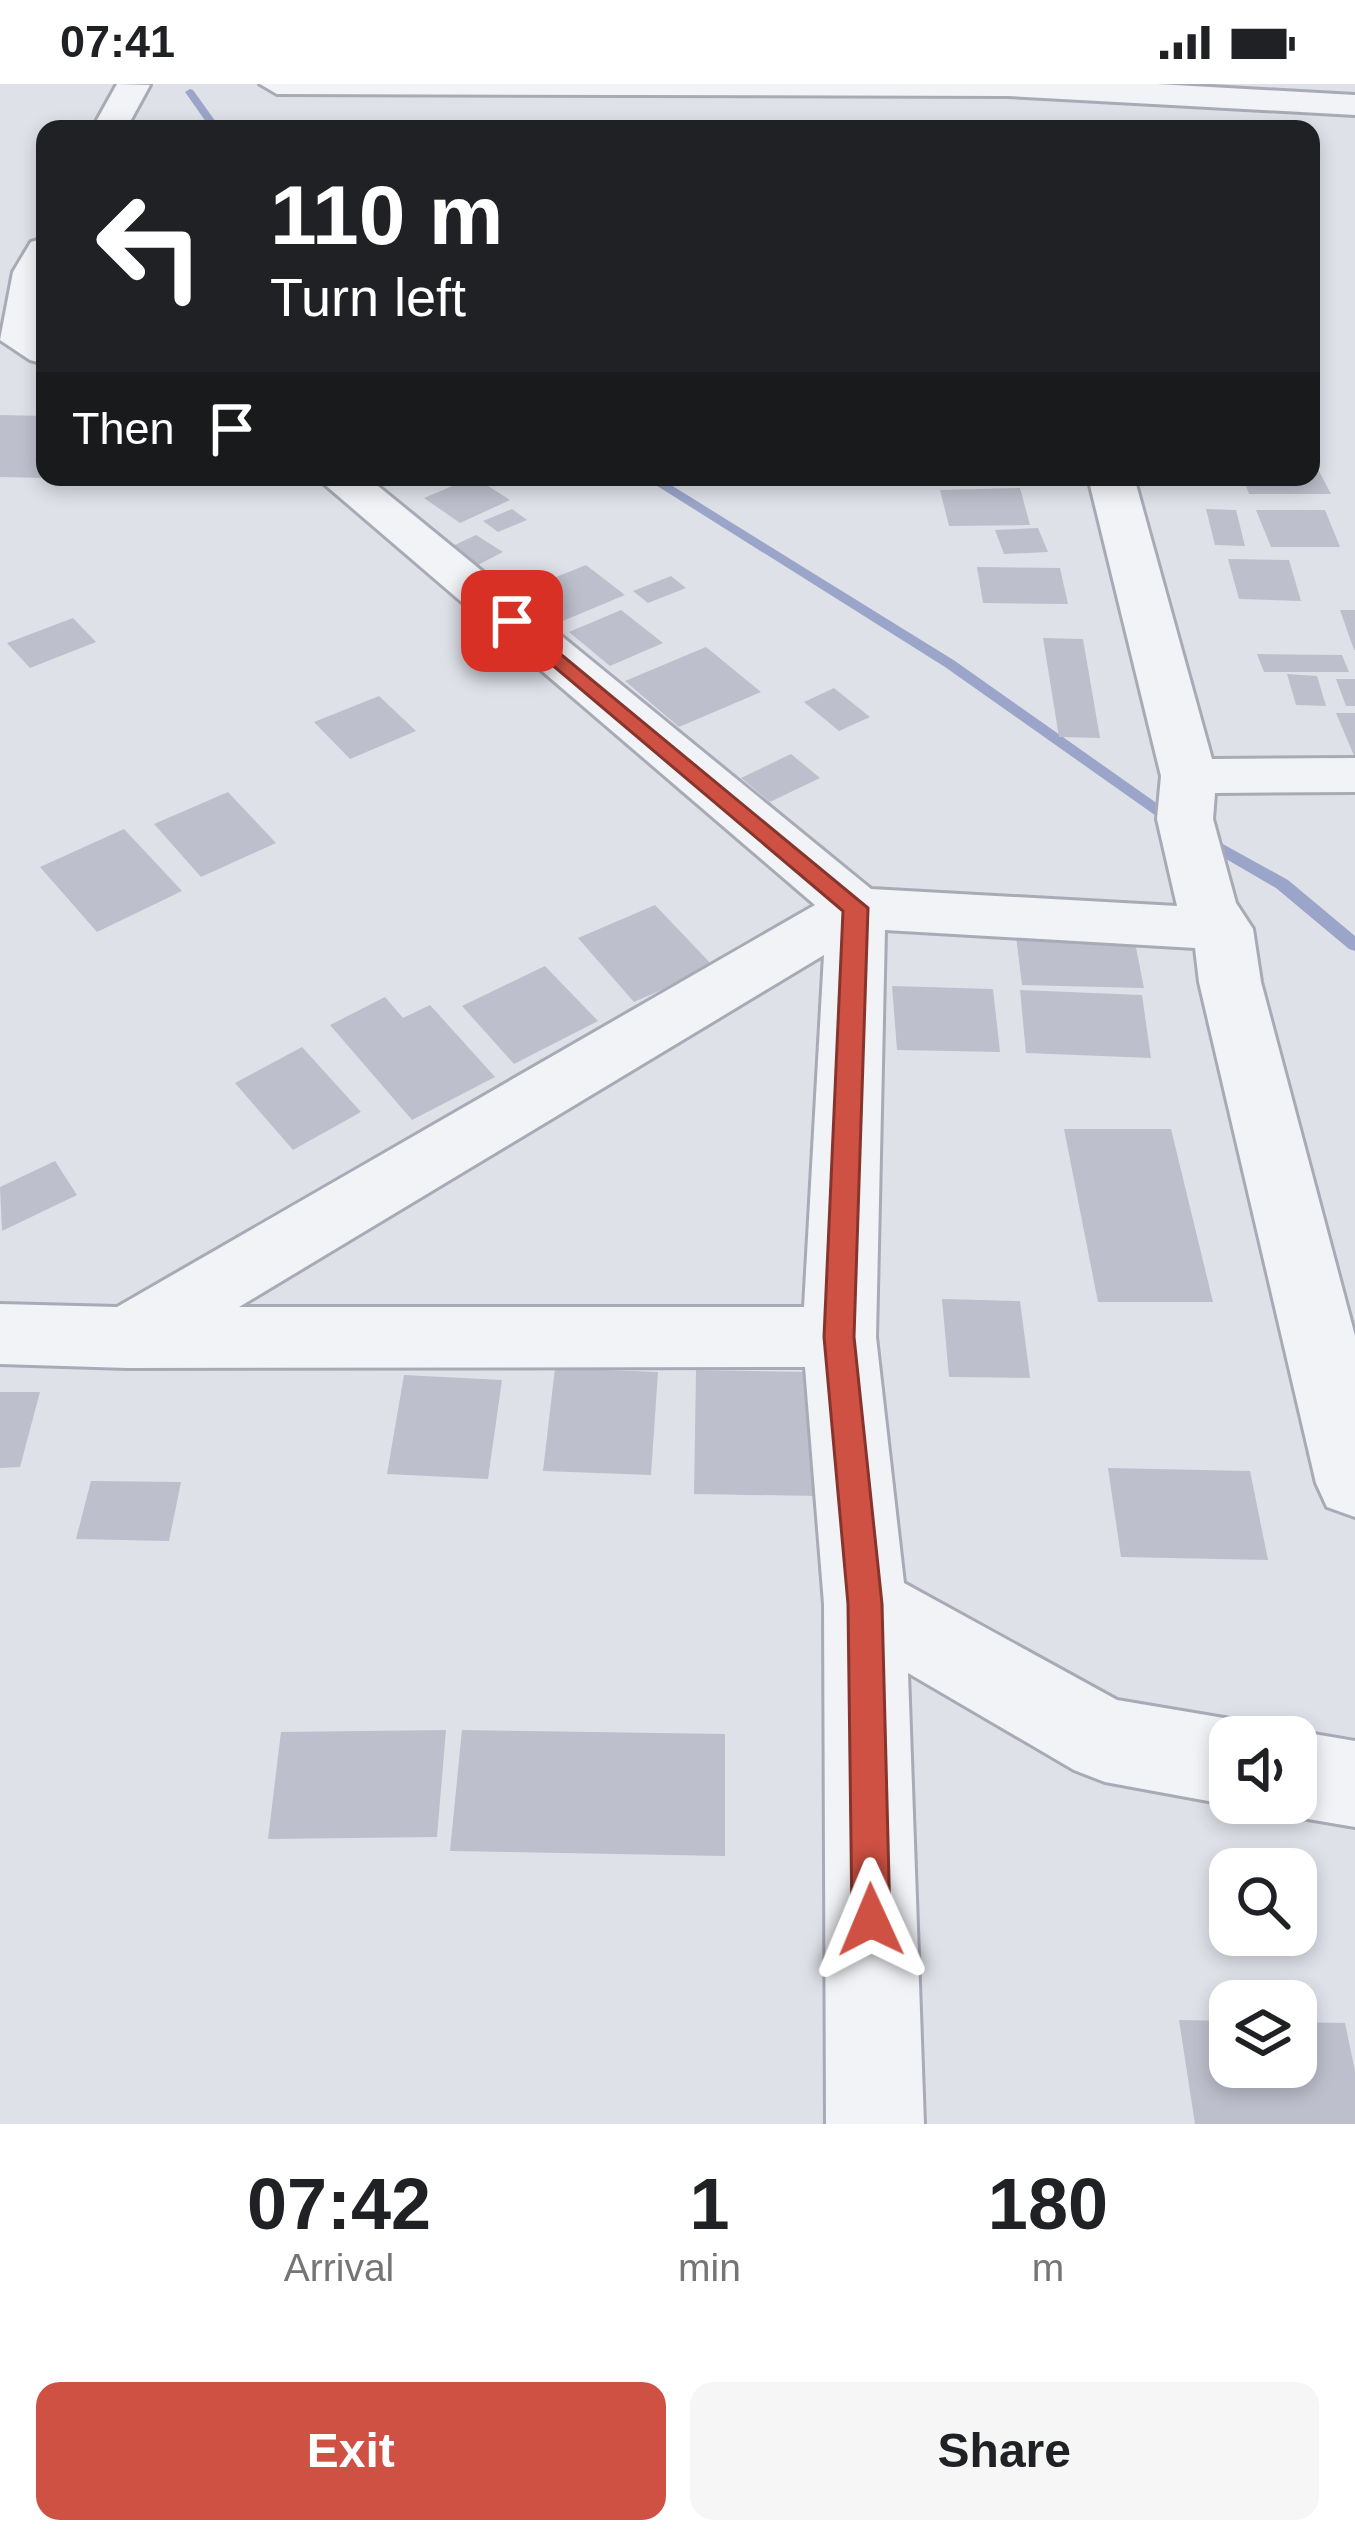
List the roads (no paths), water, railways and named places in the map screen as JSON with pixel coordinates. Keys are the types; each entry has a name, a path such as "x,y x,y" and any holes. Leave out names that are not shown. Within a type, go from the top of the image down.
{"street":[{"path":"114,120 132,84 162,84"},
{"path":"278,84 1004,86 1298,94 1355,105"},
{"path":"1004,86 1017,120"},
{"path":"26,265 18,336 36,346"},
{"path":"350,486 856,908"},
{"path":"1114,486 1230,982 1355,1483"},
{"path":"1188,798 1355,776"},
{"path":"856,908 839,1337 865,1604 875,2124"},
{"path":"127,1338 856,908 1215,918"},
{"path":"0,1334 839,1337"},
{"path":"865,1604 1105,1740 1209,1758"},
{"path":"1317,1778 1355,1784"}],"waterway":[{"path":"190,92 210,120"},
{"path":"663,486 950,664 1174,821"},
{"path":"1203,838 1282,884 1355,945"}]}
